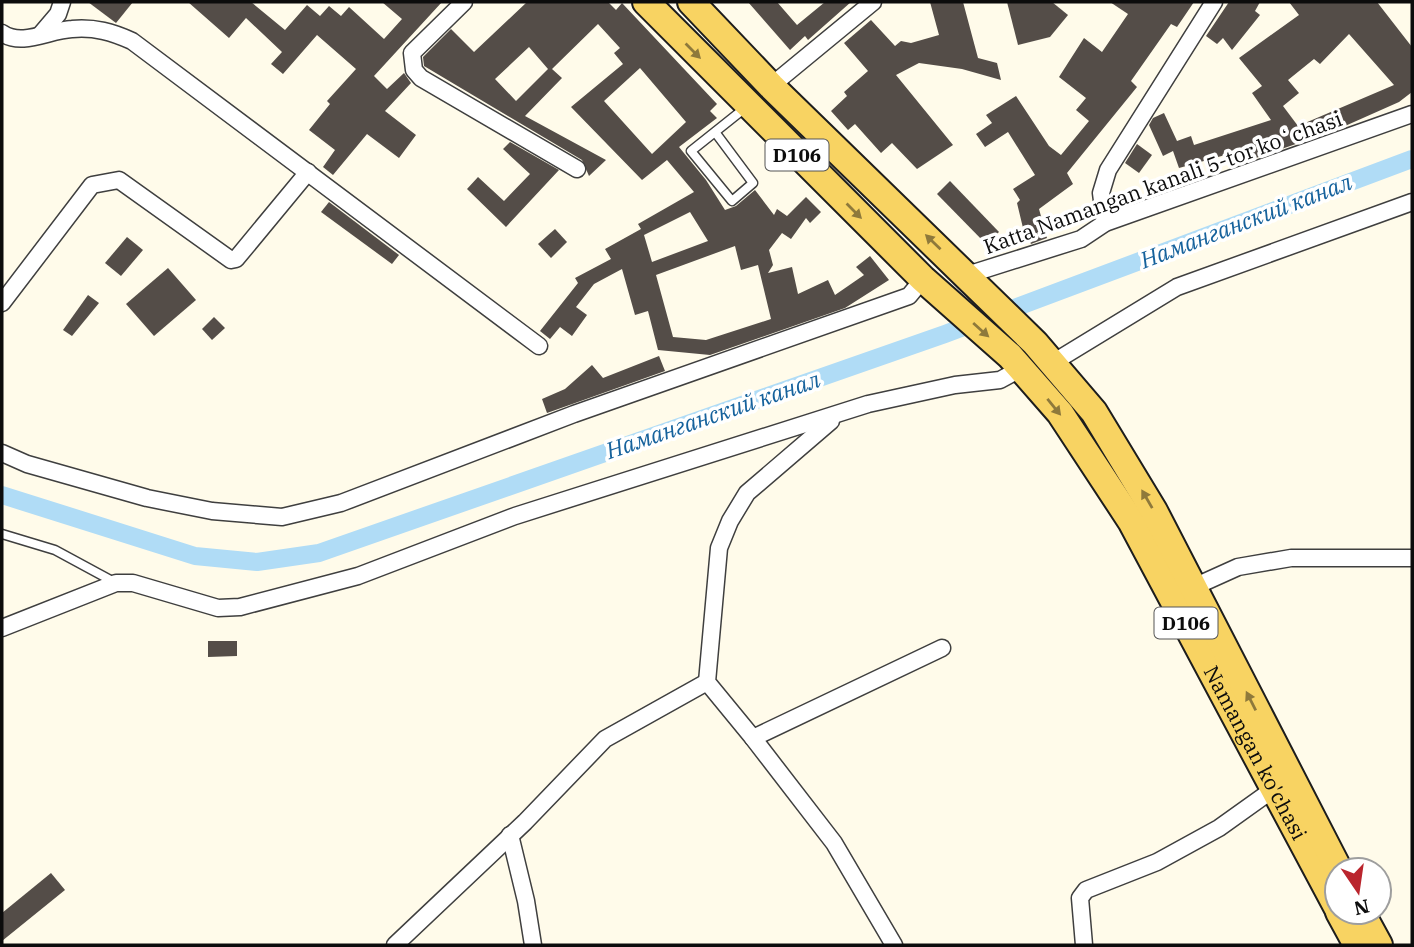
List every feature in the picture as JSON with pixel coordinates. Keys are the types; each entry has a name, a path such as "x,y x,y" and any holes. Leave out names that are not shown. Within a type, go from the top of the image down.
{"main road":[{"name":"D106","path":"646,2 923,279 1016,362"},
{"name":"D106","path":"691,2 771,86 975,282"},
{"name":"Namangan ko'chasi","path":"975,282 1054,362 1119,449 1275,788 1323,880"},
{"name":"Namangan ko'chasi","path":"1016,362 1060,413 1131,521 1183,592 1331,856"},
{"path":"1347,926 1357,945"},
{"path":"1369,926 1379,945"}],"street":[{"path":"41,34 58,14 62,2"},
{"path":"464,2 412,53 414,70 421,78 577,169"},
{"path":"771,86 873,2"},
{"path":"1105,223 1101,193 1108,170 1214,2"},
{"path":"2,33 18,40 72,29 106,30 132,41 539,346"},
{"name":"Katta Namangan kanali 5-tor koʻchasi","path":"975,282 1081,239 1105,223 1412,114"},
{"path":"2,303 92,185 119,180 231,260 236,259 308,172"},
{"path":"1054,362 1177,287 1412,202"},
{"path":"2,453 27,464 146,498 212,511 282,517 341,503 575,414 909,296 923,279"},
{"path":"2,628 116,583 133,583 218,608 240,607 358,576 515,516 868,404 907,394 1000,380 1016,362"},
{"path":"838,415 747,492 730,521 719,548 707,682 834,843 894,945"},
{"path":"1183,592 1238,567 1291,558 1412,558"},
{"path":"753,738 942,648"},
{"path":"395,945 605,739 707,682"},
{"path":"1084,945 1080,898 1086,890 1178,851 1219,828 1275,788"},
{"path":"510,835 527,901 533,945"}],"lane":[{"path":"715,132 753,183 732,201 728,201 691,151 715,132 748,106"},
{"path":"2,534 55,550 116,583"}],"building":[{"path":"88,2 133,2 116,23"},
{"path":"188,2 251,2 285,30 307,5 320,16 329,6 341,16 349,7 384,39 402,19 382,2 442,2 374,76 387,89 404,73 411,83 385,111 416,135 399,158 367,134 333,175 323,167 335,150 309,130 330,104 327,101 356,69 317,35 283,74 271,64 282,52 246,18 229,38"},
{"path":"527,2 608,2 616,10 622,3 717,104 710,111 717,118 679,147 706,180 725,210 736,206 755,190 774,215 777,209 787,216 806,197 821,212 810,223 806,218 791,239 782,233 769,250 773,265 768,273 792,267 798,294 828,280 835,295 864,275 856,267 870,256 889,280 845,308 710,355 658,350 648,311 635,315 622,269 594,284 576,307 587,315 572,336 560,327 550,339 540,331 578,283 575,278 611,259 605,249 641,229 638,224 694,192 667,160 642,180 571,107 623,64 614,53 620,48 598,24 552,69 562,78 525,116 606,160 589,176 582,160 424,66 423,57 451,29 474,52","holes":["529,47 548,69 516,101 495,79","640,68 686,122 652,154 604,101","690,212 708,241 652,262 644,235","735,246 741,270 758,265 771,319 706,340 673,337 656,275"]},
{"path":"748,2 777,2 797,25 825,2 851,2 808,40 805,36 790,50"},
{"path":"930,2 963,2 978,58 997,63 1001,80 962,69 919,63 896,75 953,145 917,169 892,143 881,153 855,124 848,130 831,111 847,96 844,92 868,71 844,43 871,20 895,46 901,41 911,43 939,35"},
{"path":"1007,2 1052,2 1068,15 1050,37 1018,45"},
{"path":"1110,2 1194,2 1177,27 1171,24 1131,81 1137,87 1067,173 1073,184 1039,209 1047,238 1031,244 1023,228 1017,203 1020,200 1013,189 1035,175 1008,132 985,147 976,134 992,123 986,115 1016,96 1049,146 1061,155 1089,121 1076,110 1086,98 1059,77 1084,38 1102,52 1128,14"},
{"path":"1229,2 1260,2 1255,11 1260,15 1232,50 1223,38 1217,44 1206,36"},
{"path":"1289,2 1377,2 1412,47 1412,92 1399,102 1336,130 1256,158 1250,148 1179,168 1173,151 1163,156 1149,125 1153,118 1164,113 1177,141 1191,136 1194,145 1271,120 1252,93 1262,86 1239,58 1299,15","holes":["1349,34 1394,85 1298,126 1283,106 1299,93 1288,80 1314,59 1320,64"]},
{"path":"510,142 559,170 506,227 467,189 478,177 504,201 530,174 503,149"},
{"path":"1137,144 1152,155 1139,173 1125,163"},
{"path":"950,181 999,232 986,244 937,194"},
{"path":"329,202 399,255 392,264 321,212"},
{"path":"555,229 567,242 551,258 538,244"},
{"path":"127,237 143,250 121,276 105,263"},
{"path":"168,268 196,300 154,336 126,304"},
{"path":"88,295 99,303 72,336 63,330"},
{"path":"214,317 225,328 212,340 202,329"},
{"path":"659,356 665,371 547,413 542,399 565,389 592,365 603,378"},
{"path":"208,641 237,641 237,656 208,657"},
{"path":"51,873 65,890 2,941 2,913"}],"waterway":[{"name":"Наманганский канал","path":"2,495 195,556 257,562 319,553 945,334 1412,159"}]}
